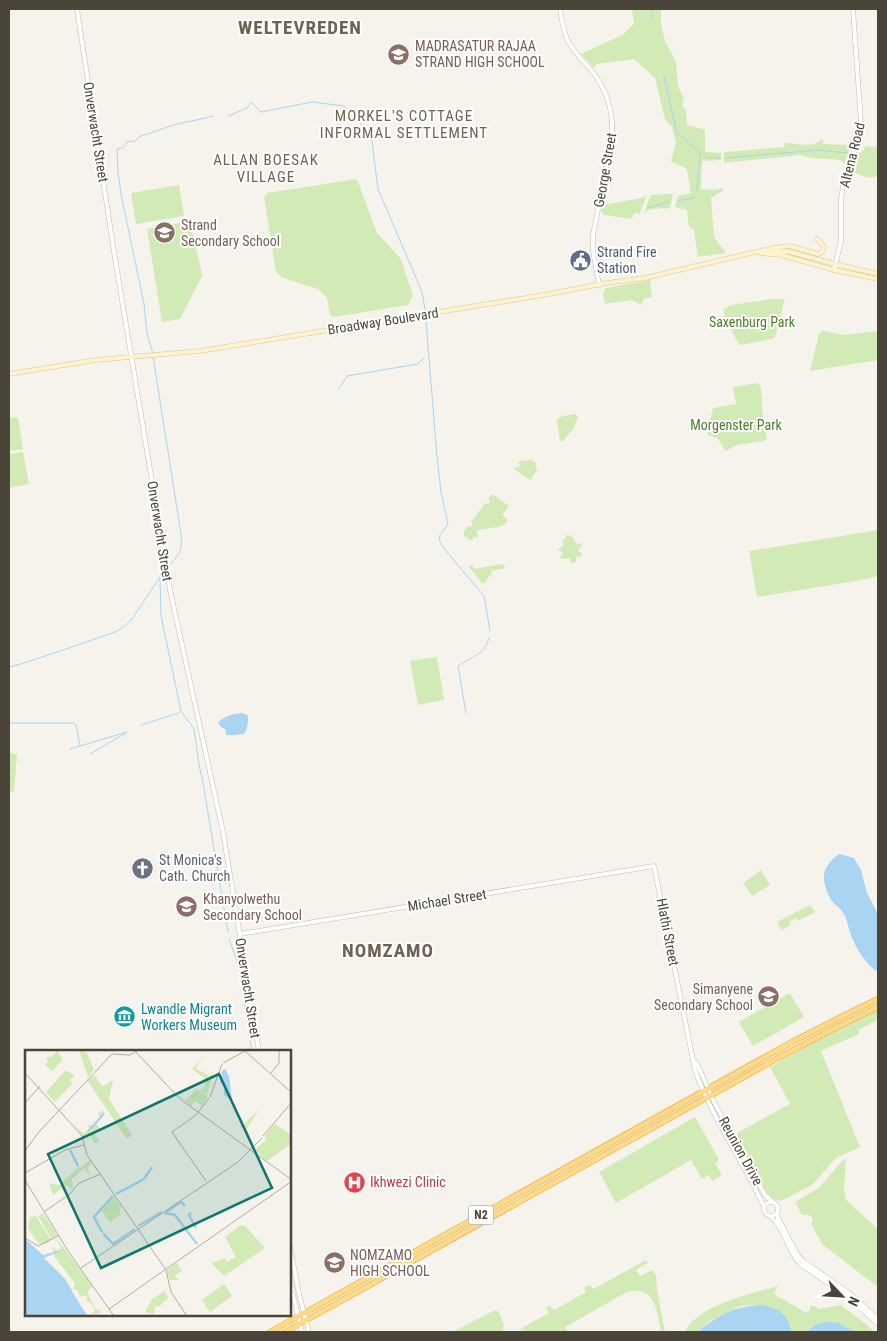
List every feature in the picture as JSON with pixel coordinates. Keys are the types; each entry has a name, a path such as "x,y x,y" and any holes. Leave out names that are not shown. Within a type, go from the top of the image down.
{"highway":[{"name":"N2","path":"270,1332 818,1028 878,999"},
{"name":"N2","path":"285,1332 810,1041 878,1007"}],"main road":[{"path":"768,250 790,246 818,254 822,252 824,247 817,239"},
{"name":"Broadway Boulevard","path":"9,374 131,356 200,351 645,278 768,250 790,252 878,274"},
{"name":"Broadway Boulevard","path":"755,252 782,255 834,270 878,279"}],"street":[{"name":"Onverwacht Street","path":"77,9 114,252 170,590 220,820 259,1050"},
{"name":"George Street","path":"560,9 562,25 569,42 599,82 608,100 612,114 612,143 593,235 593,251 599,285"},
{"name":"Altena Road","path":"834,270 840,241 843,186 859,139 861,123 853,9"},
{"name":"Michael Street","path":"240,934 654,866"},
{"name":"Hlathi Street","path":"654,866 694,1070 709,1097"},
{"name":"Reunion Drive","path":"709,1097 765,1195 774,1203"},
{"name":"Reunion Drive","path":"709,1097 764,1207"},
{"path":"878,1319 849,1294 800,1258 778,1218 777,1206 769,1202 764,1207 765,1213 776,1222 794,1258 847,1296 878,1324"},
{"path":"770,1216 774,1216 777,1213"},
{"path":"291,1252 301,1315"},
{"path":"291,1285 303,1322 309,1332"},
{"path":"302,1332 303,1322"}],"green space":[{"path":"632,9 661,9 661,24 665,41 676,62 678,86 684,99 682,103 686,109 687,125 705,130 705,152 721,153 721,160 702,161 701,189 716,190 722,188 724,190 711,198 714,237 726,253 698,257 694,230 689,227 687,210 675,207 678,196 691,193 687,169 671,161 676,143 672,127 665,119 655,78 634,59 597,64 594,68 581,54 622,35 634,24"},
{"path":"822,139 823,144 851,145 844,164 841,160 812,158 800,155 724,163 724,152 784,147 785,143 809,145"},
{"path":"865,146 878,146 878,176 868,178 852,172 858,154 864,150"},
{"path":"357,179 377,233 401,259 413,296 408,305 334,317 330,315 327,298 318,289 283,278 276,272 264,197 267,193"},
{"path":"179,185 184,216 136,224 131,193"},
{"path":"673,194 670,208 653,209 644,212 651,195"},
{"path":"647,196 640,212 641,214 634,213 632,219 604,215 601,212 602,205"},
{"path":"190,221 203,274 180,319 162,322 147,229"},
{"path":"650,280 652,297 644,299 641,305 632,300 605,304 603,293 606,288"},
{"name":"Saxenburg Park","path":"785,299 775,337 739,345 724,316 724,309 731,305"},
{"path":"825,331 844,335 878,331 878,360 810,371 819,334"},
{"name":"Morgenster Park","path":"757,383 761,388 763,420 767,438 764,441 737,445 726,451 717,438 707,435 713,408 736,404 733,387"},
{"path":"575,414 578,417 573,429 563,441 560,441 557,420 560,417"},
{"path":"18,417 23,449 9,451 9,418"},
{"path":"23,452 29,484 9,488 9,454"},
{"path":"531,460 537,464 535,466 537,469 539,467 530,480 514,469 515,467 518,468 520,465 518,463 521,461"},
{"path":"491,495 494,495 509,506 502,515 508,520 503,526 501,525 498,528 477,530 478,539 473,537 473,540 470,540 464,536 464,531 468,526 471,527 473,524 471,522 485,503 488,504 490,501 488,499"},
{"path":"878,530 878,576 757,597 749,551"},
{"path":"567,535 575,539 574,541 579,545 583,544 578,550 582,556 576,557 576,562 571,563 570,558 560,559 563,553 557,549 560,549 564,544 562,542"},
{"path":"502,564 506,568 491,571 492,575 489,576 485,583 482,583 468,566 473,565 474,569"},
{"path":"437,657 444,700 418,705 410,661"},
{"path":"9,753 17,754 14,792 9,791"},
{"path":"761,870 770,885 752,896 743,883"},
{"path":"810,905 815,912 798,921 796,918 789,922 791,925 782,930 777,922"},
{"path":"790,993 804,1017 753,1046 739,1022"},
{"path":"878,1010 878,1020 858,1030 859,1034 821,1051 860,1147 836,1158 812,1185 781,1201 773,1199 768,1194 737,1138 737,1133 790,1104 770,1067"},
{"path":"695,1117 719,1160 715,1163 722,1175 712,1181 709,1175 702,1179 691,1160 616,1203 599,1172"},
{"path":"846,1159 844,1190 846,1200 878,1229 878,1287 823,1245 811,1224 813,1221 812,1217 802,1215 795,1202 819,1188 842,1161"},
{"path":"646,1260 648,1263 636,1270 640,1276 652,1270 656,1275 665,1332 661,1332 656,1309 649,1296 644,1292 637,1291 627,1292 565,1327 568,1332 537,1333 520,1329 549,1313 546,1308 550,1306 554,1310 586,1292 584,1288 590,1285 593,1289"},
{"path":"778,1286 774,1294 805,1312 810,1311 810,1306 819,1309 841,1305 874,1332 856,1332 838,1323 815,1325 807,1332 792,1332 791,1325 760,1305 752,1305 741,1306 710,1321 698,1332 685,1332 701,1314 713,1307"},
{"path":"495,1310 499,1312 504,1325 503,1332 452,1332"}],"water":[{"path":"241,713 248,716 248,725 244,734 227,735 225,729 218,723 226,717"},
{"path":"839,854 854,858 861,870 867,893 878,914 878,972 866,962 860,953 852,938 844,914 831,899 826,888 824,875 826,868"},
{"path":"760,1305 781,1312 788,1320 792,1332 698,1332 726,1313 742,1307"},
{"path":"825,1322 838,1323 856,1332 807,1332 815,1325"}],"waterway":[{"path":"651,9 653,20"},
{"path":"664,77 676,129 680,136"},
{"path":"228,116 247,108 251,102 261,112 312,102 344,106 371,134 378,189 422,292 425,309 437,457 441,492 448,524 439,539 442,546 484,596 490,631"},
{"path":"171,564 180,550 181,534 152,350 147,334 144,304 121,194 117,149 124,147 127,141 133,142 141,136 170,126 213,116"},
{"path":"682,136 703,156"},
{"path":"725,158 818,150 848,153"},
{"path":"697,192 700,152"},
{"path":"704,157 720,158"},
{"path":"678,201 695,197"},
{"path":"648,208 669,202"},
{"path":"339,389 347,376 418,364 424,358"},
{"path":"9,667 115,632 125,626 132,619 162,574"},
{"path":"141,725 181,711 161,616 160,579"},
{"path":"466,713 458,666 480,653 489,638"},
{"path":"181,711 194,729 204,787"},
{"path":"9,723 74,723 80,746"},
{"path":"70,749 127,732"},
{"path":"90,754 126,733"},
{"path":"204,789 228,932"},
{"path":"229,939 238,963 252,1050"}],"place":[{"name":"MADRASATUR RAJAA STRAND HIGH SCHOOL","path":"399,54"},
{"name":"Strand Secondary School","path":"165,233"},
{"name":"Strand Fire Station","path":"581,260"},
{"name":"St Monica's Cath. Church","path":"143,868"},
{"name":"Khanyolwethu Secondary School","path":"187,907"},
{"name":"Simanyene Secondary School","path":"769,997"},
{"name":"Lwandle Migrant Workers Museum","path":"125,1017"},
{"name":"Ikhwezi Clinic","path":"354,1182"},
{"name":"NOMZAMO HIGH SCHOOL","path":"334,1263"}],"district":[{"name":"WELTEVREDEN","path":"300,27"},
{"name":"MORKEL'S COTTAGE INFORMAL SETTLEMENT","path":"404,124"},
{"name":"ALLAN BOESAK VILLAGE","path":"266,168"},
{"name":"NOMZAMO","path":"388,950"}]}
